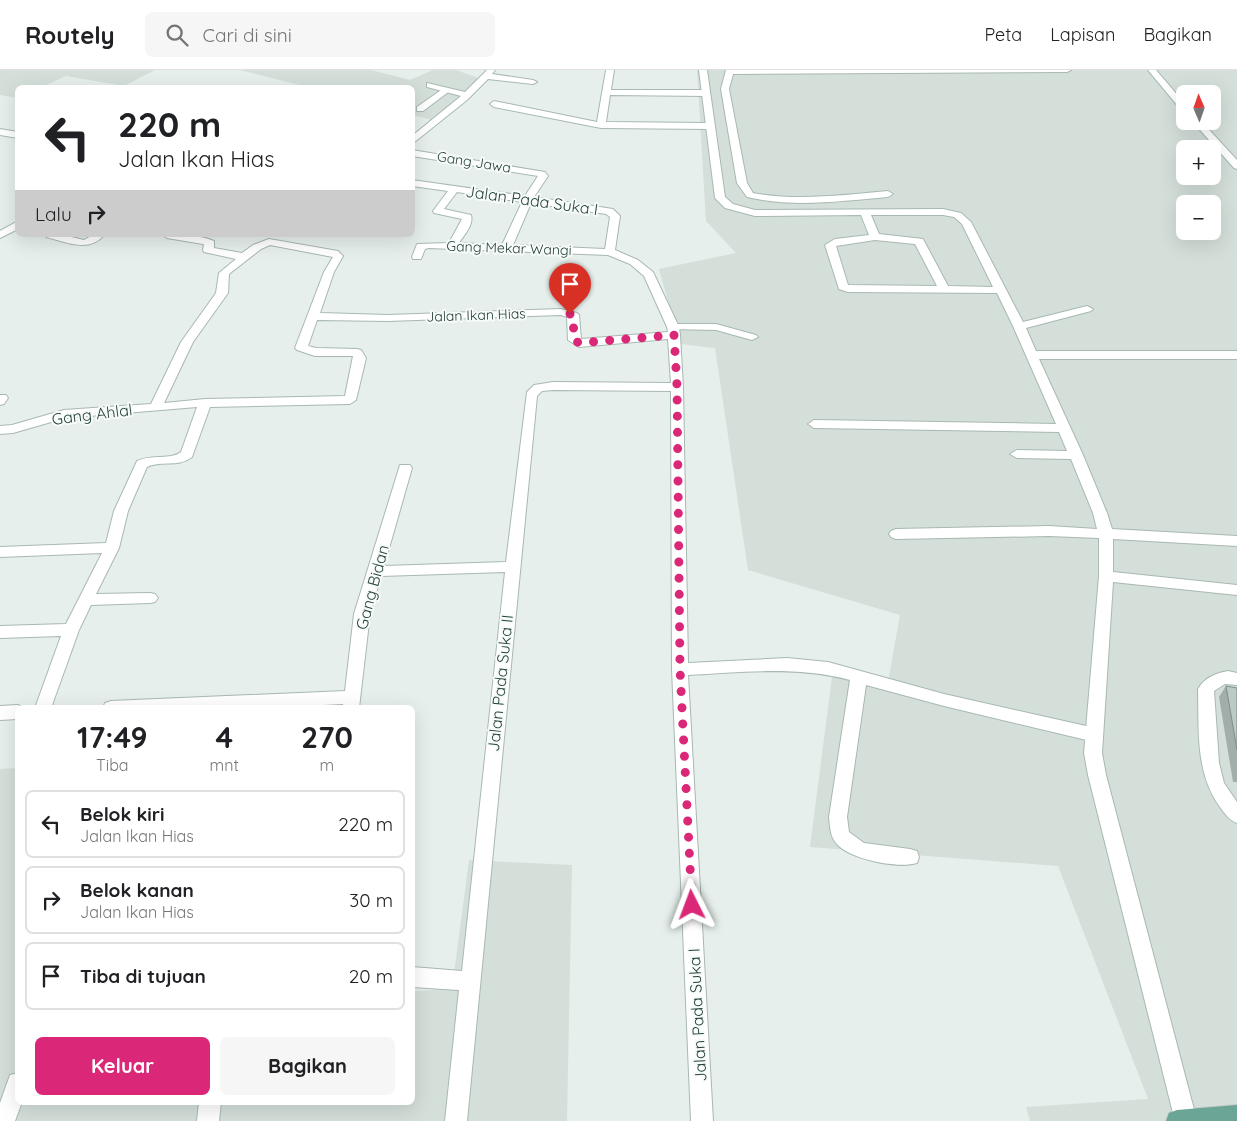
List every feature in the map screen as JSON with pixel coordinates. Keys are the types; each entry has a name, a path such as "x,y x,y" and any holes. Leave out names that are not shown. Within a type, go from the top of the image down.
{"main road":[{"path":"1183,1121 1237,1116"}],"street":[{"path":"601,125 610,70"},
{"path":"702,70 706,93 708,126 720,198 729,206 755,213 943,212 957,215 966,222 1019,326 1076,455 1100,513 1106,534 1106,576 1094,753 1097,775 1183,1121"},
{"path":"888,194 800,201 776,200 750,195 742,183 725,88 732,71 1067,70"},
{"path":"1152,70 1176,98"},
{"path":"415,138 489,73 533,82"},
{"path":"430,85 465,95"},
{"path":"420,109 447,90"},
{"path":"606,92 706,93"},
{"path":"494,104 601,125 708,126"},
{"path":"1204,130 1237,166"},
{"path":"0,132 15,134"},
{"name":"Gang Jawa","path":"415,153 542,174 543,176 528,199"},
{"name":"Jalan Pada Suka I","path":"415,183 609,211 615,216 610,252 634,262 649,274 674,331 677,386 680,669 702,1121"},
{"path":"452,246 467,222 467,216 438,211 454,189"},
{"path":"506,248 528,199"},
{"path":"865,213 875,237"},
{"path":"0,235 15,227"},
{"path":"58,237 84,243 90,242 96,237"},
{"path":"180,237 205,241 210,244 208,250 244,257"},
{"path":"303,248 311,237"},
{"path":"943,288 921,242 914,239 875,237 835,242 830,245 843,287 846,289 943,288 1000,290"},
{"path":"156,407 188,342 222,293 225,280 222,276 257,247 269,242 334,253 338,256 329,272 312,316"},
{"name":"Gang Mekar Wangi","path":"416,257 421,246 424,245 610,252"},
{"path":"1019,326 1087,308"},
{"name":"Jalan Ikan Hias","path":"312,316 388,318 561,312 573,315 574,340 579,343 674,331"},
{"name":"Gang Ahlal","path":"0,430 13,429 64,414 205,403 350,400 360,358 357,353 349,351 315,352 301,348 312,316"},
{"path":"674,331 716,326 752,337"},
{"path":"1032,355 1237,356"},
{"name":"Jalan Pada Suka II","path":"456,1121 530,395 538,388 553,386 677,386"},
{"path":"44,705 71,630 112,548 121,512 142,464 148,461 178,459 186,456 205,403"},
{"path":"814,424 1064,428"},
{"path":"1017,454 1076,455"},
{"name":"Gang Bidan","path":"352,702 356,648 362,614 406,468"},
{"path":"896,534 1049,531 1237,541"},
{"path":"0,552 112,548"},
{"path":"375,571 512,567"},
{"path":"1106,576 1237,590"},
{"path":"86,600 150,598"},
{"path":"0,632 71,630"},
{"path":"680,669 787,664 828,668 944,700 1095,735"},
{"path":"1237,679 1227,676 1217,680 1206,689 1210,761 1214,782 1228,805 1237,814"},
{"path":"859,677 838,817 841,835 850,844 864,851 910,857"},
{"path":"232,705 352,702"},
{"path":"0,713 15,712"},
{"path":"415,977 471,982"},
{"path":"4,1121 15,1090"},
{"path":"208,1121 210,1105"}],"shaded area":[{"path":"0,70 155,70 126,85 66,76 46,85 15,85 15,98 0,95"},
{"path":"240,70 371,70 410,80 433,70 456,70 481,79 432,120 415,116 415,85 299,85"},
{"path":"697,70 1237,70 1237,1121 1030,1121 1026,1107 1148,1099 1058,866 810,847 833,669 888,682 900,615 748,570 715,348 680,344 659,269 736,253 706,221"},
{"path":"15,768 15,1105 415,1105 415,991 452,989 469,860 572,865 567,1121 0,1121 0,769"}],"building":[{"path":"1226,686 1237,688 1237,750"}],"route":[{"path":"570,314 573,315 574,340 579,343 674,335 677,386 680,669 692,905"}]}
